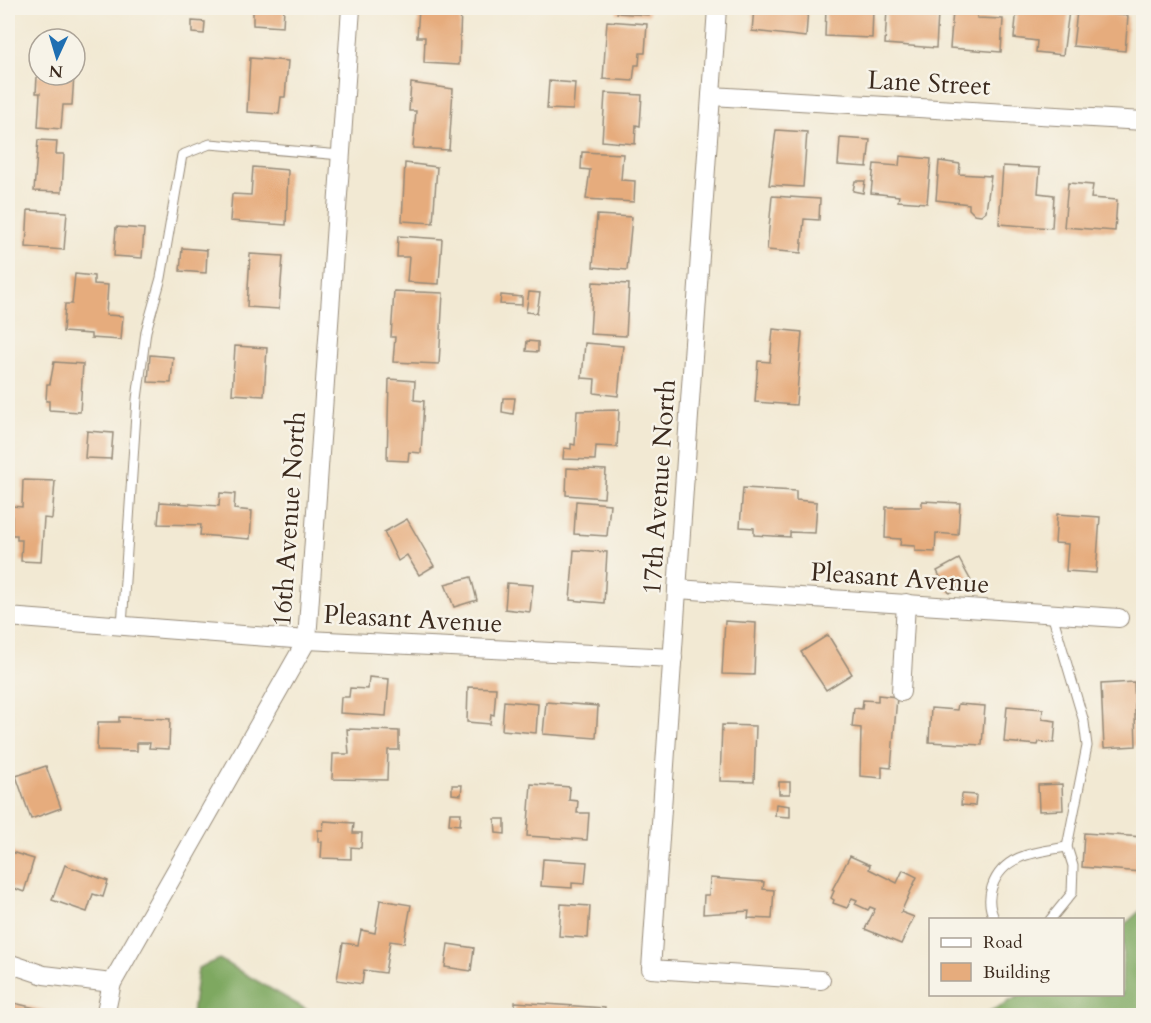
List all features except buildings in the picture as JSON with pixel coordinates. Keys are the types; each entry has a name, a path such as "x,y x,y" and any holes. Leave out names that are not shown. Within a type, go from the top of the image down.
{"street":[{"name":"16th Avenue North","path":"105,1016 112,983 307,640 351,8"},
{"name":"17th Avenue North","path":"717,8 651,969 821,980"},
{"name":"Lane Street","path":"711,96 1143,121"},
{"name":"Pleasant Avenue","path":"677,589 1119,618"},
{"path":"900,692 906,603"},
{"name":"Pleasant Avenue","path":"8,618 307,640 673,658"},
{"path":"8,963 44,975 112,983"}],"lane":[{"path":"122,626 137,399 146,331 161,278 182,155 210,144 341,155"},
{"path":"1052,614 1084,722 1087,746 1067,847 1073,866 1072,893 1052,918"},
{"path":"994,918 990,897 1001,870 1012,860 1023,856 1067,847"}],"green space":[{"path":"1143,908 1143,1015 983,1015 1019,996 1124,996 1124,925"},
{"path":"219,959 316,1015 192,1015 198,968"}]}
